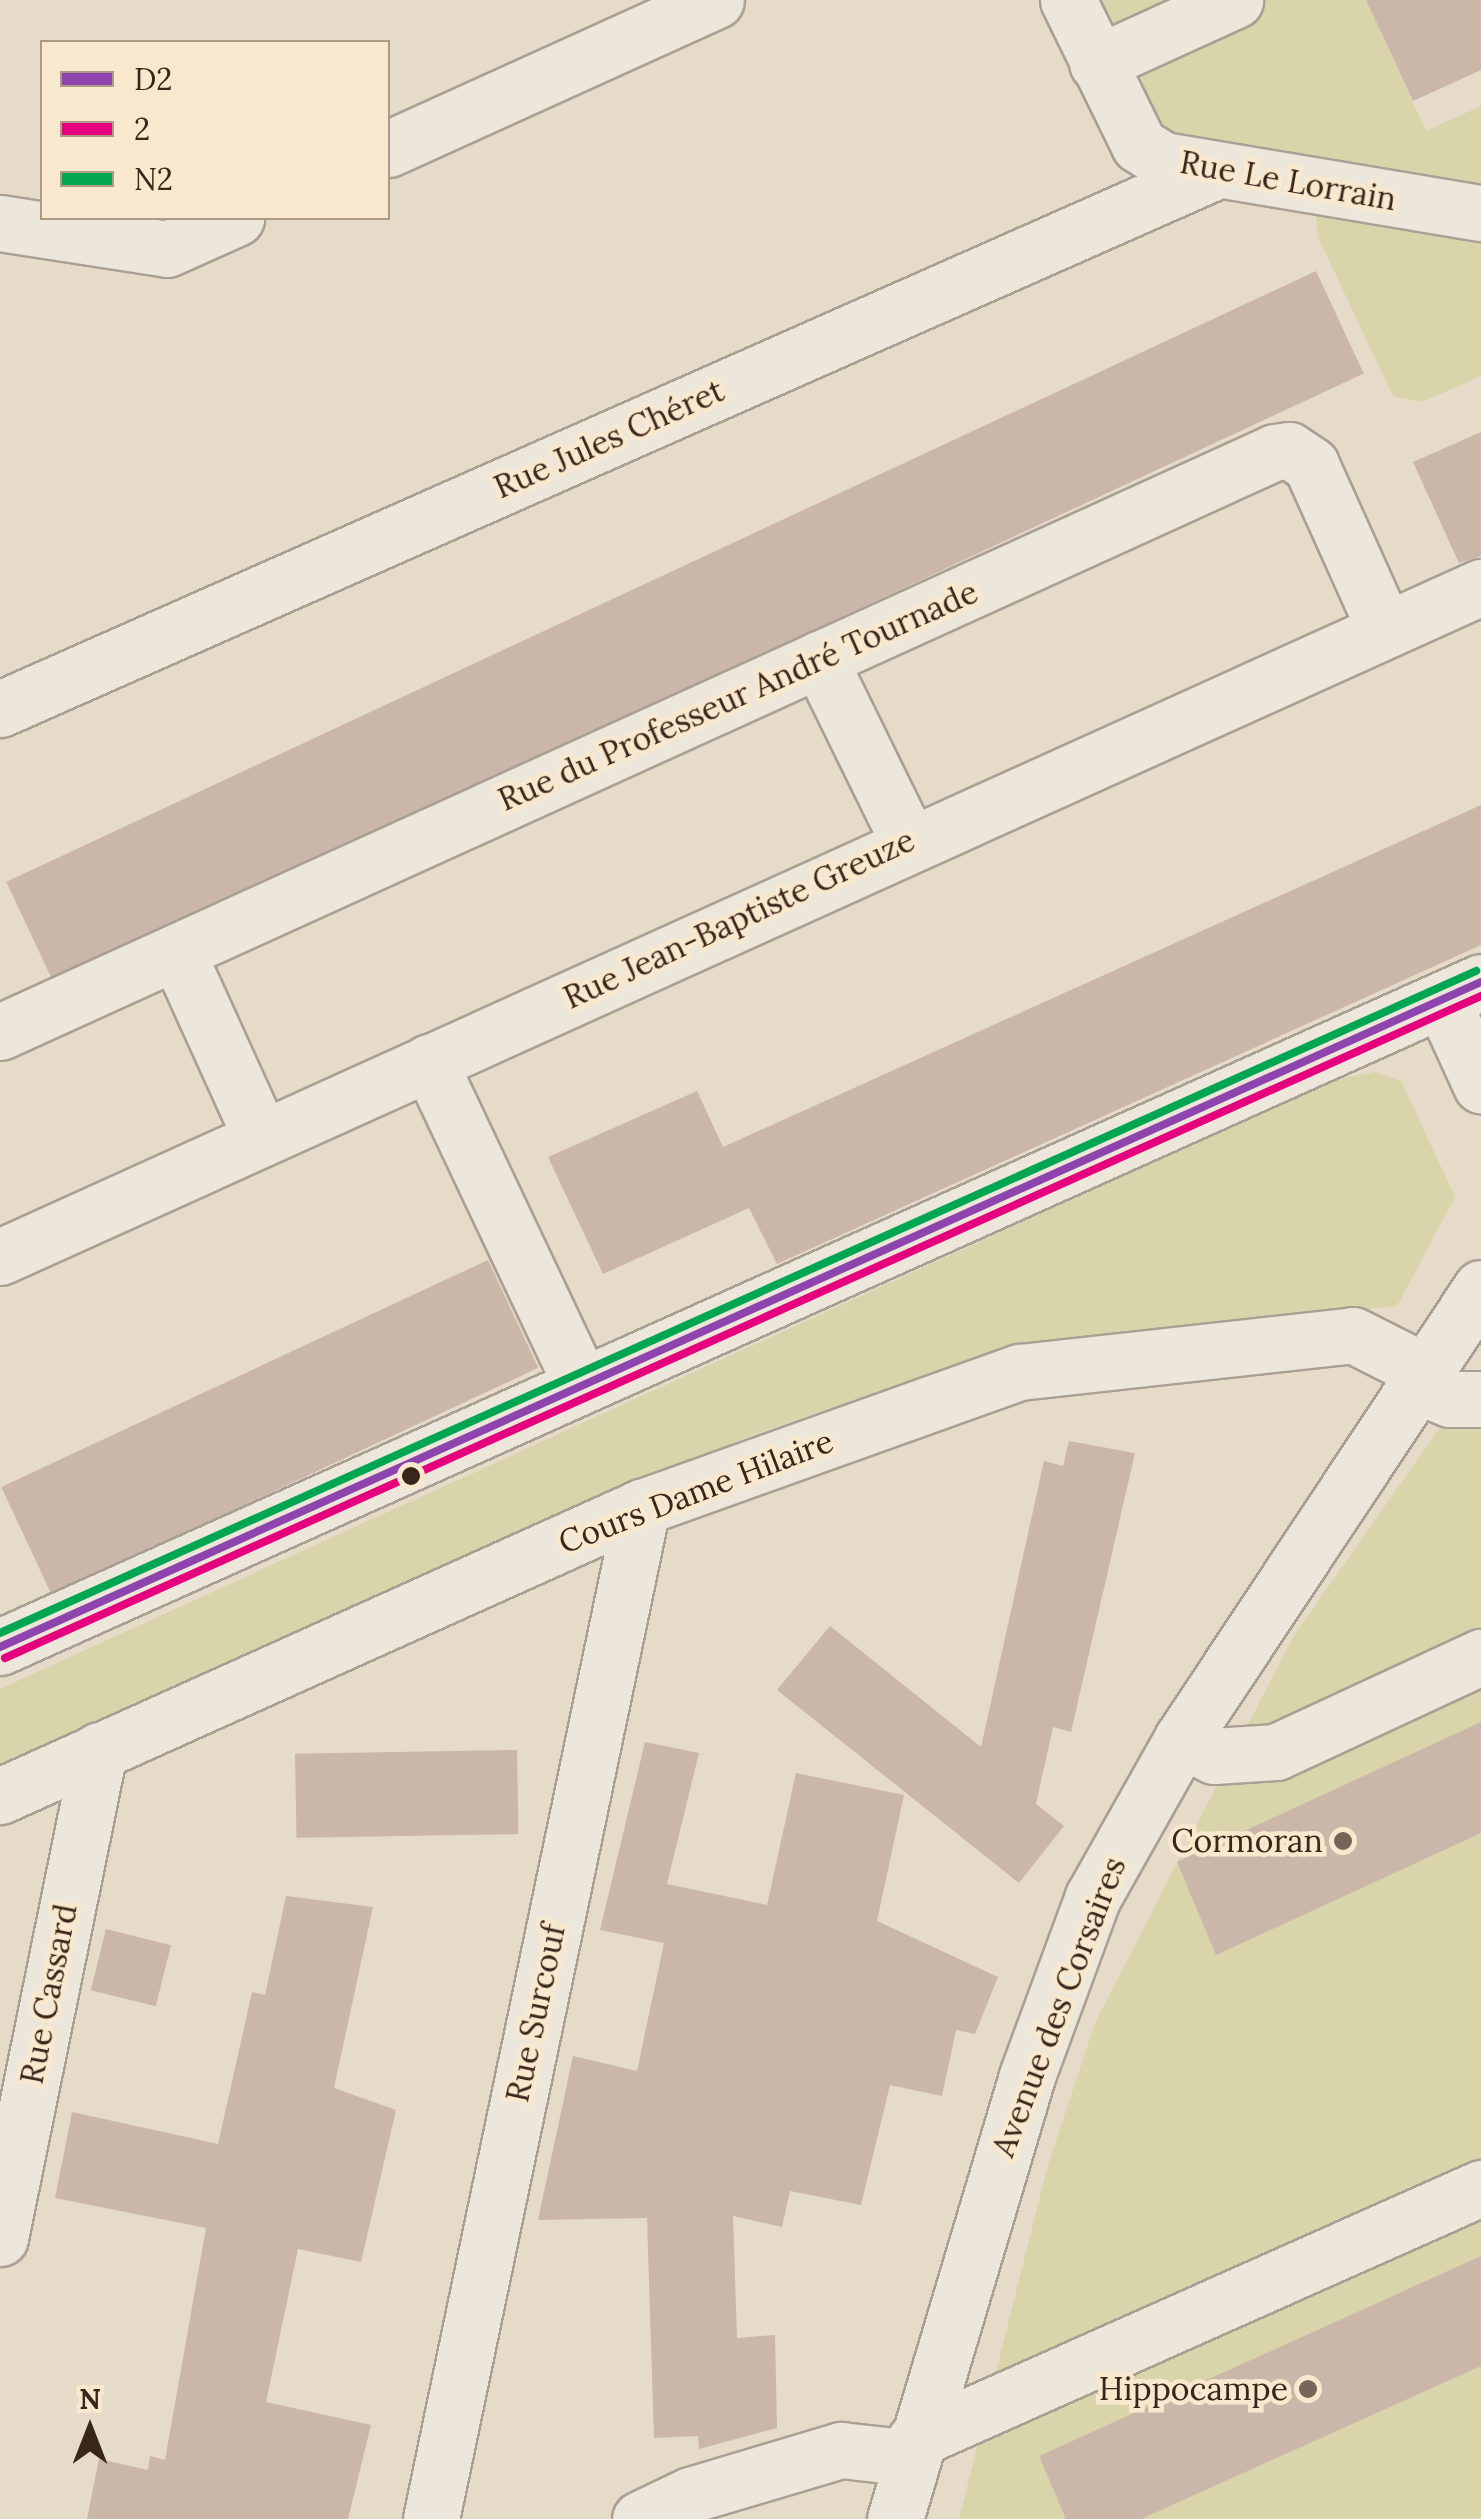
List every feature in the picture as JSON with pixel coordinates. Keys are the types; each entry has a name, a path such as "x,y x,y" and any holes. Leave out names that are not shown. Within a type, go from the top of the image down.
{"street":[{"path":"390,148 716,0"},
{"name":"Rue Le Lorrain","path":"1068,0 1139,145 1164,160 1481,213"},
{"path":"1098,63 1235,0"},
{"name":"Rue Jules Chéret","path":"0,709 1218,170"},
{"path":"0,223 167,249 232,220"},
{"name":"Rue du Professeur André Tournade","path":"0,1032 1289,450 1311,465 1384,630"},
{"name":"Rue Jean-Baptiste Greuze","path":"0,1258 908,841 1481,587"},
{"path":"820,659 908,841"},
{"path":"177,952 262,1137"},
{"path":"0,1646 580,1382 1461,991 1481,1085"},
{"path":"429,1062 580,1382"},
{"name":"Avenue des Corsaires","path":"895,2519 1026,2076 1093,1897 1182,1739 1418,1377 1481,1288"},
{"name":"Cours Dame Hilaire","path":"0,1796 642,1507 1058,1363 1353,1335 1450,1398 1481,1398"},
{"name":"Rue Surcouf","path":"430,2519 642,1507"},
{"path":"1182,1739 1214,1756 1276,1752 1481,1658"},
{"name":"Rue Cassard","path":"0,2238 98,1750"},
{"path":"640,2519 690,2495 841,2450 913,2449 1481,2188"}],"shaded area":[{"path":"1068,0 1366,0 1426,131 1481,106 1481,376 1422,402 1393,396 1318,237 1313,185 1163,160"},
{"path":"1375,1072 1401,1081 1455,1197 1397,1306 1026,1346 968,1360 744,1438 0,1776 0,1689 1334,1080"},
{"path":"1481,1369 1481,2519 959,2519 1048,2165 1095,2023 1293,1637"}],"building":[{"path":"1366,0 1481,0 1481,70 1413,101"},
{"path":"1316,271 1364,373 54,984 6,882"},
{"path":"1481,432 1481,556 1459,563 1413,462"},
{"path":"1481,805 1481,945 777,1264 749,1208 603,1274 548,1157 697,1091 723,1147"},
{"path":"488,1260 538,1368 52,1595 1,1487"},
{"path":"1069,1441 1135,1453 1071,1732 1053,1727 1036,1804 1064,1826 1019,1883 777,1690 830,1626 981,1747 1044,1461 1063,1466"},
{"name":"Cormoran","path":"1481,1722 1481,1833 1216,1955 1177,1862"},
{"path":"645,1742 699,1753 667,1884 767,1905 796,1773 904,1795 877,1921 998,1977 975,2034 956,2030 942,2096 890,2085 861,2205 790,2191 782,2227 733,2216 737,2338 775,2335 777,2428 699,2449 698,2436 654,2438 647,2218 538,2220 573,2056 637,2071 664,1943 600,1930"},
{"path":"517,1750 518,1834 296,1838 295,1754"},
{"path":"286,1896 373,1907 334,2088 396,2110 361,2262 298,2249 266,2402 371,2425 348,2519 87,2519 99,2459 148,2470 150,2456 165,2460 206,2228 55,2198 72,2112 218,2144 252,1992 265,1995"},
{"path":"106,1929 171,1945 156,2006 91,1990"},
{"name":"Hippocampe","path":"1481,2256 1481,2366 1141,2519 1066,2519 1039,2456"}],"transit line":[{"name":"N2","path":"0,1633 1476,971"},
{"name":"D2","path":"0,1647 1481,982"},
{"name":"2","path":"5,1658 1481,996"}],"place":[{"name":"Cormoran","path":"1343,1841"},
{"name":"Hippocampe","path":"1308,2389"}]}
